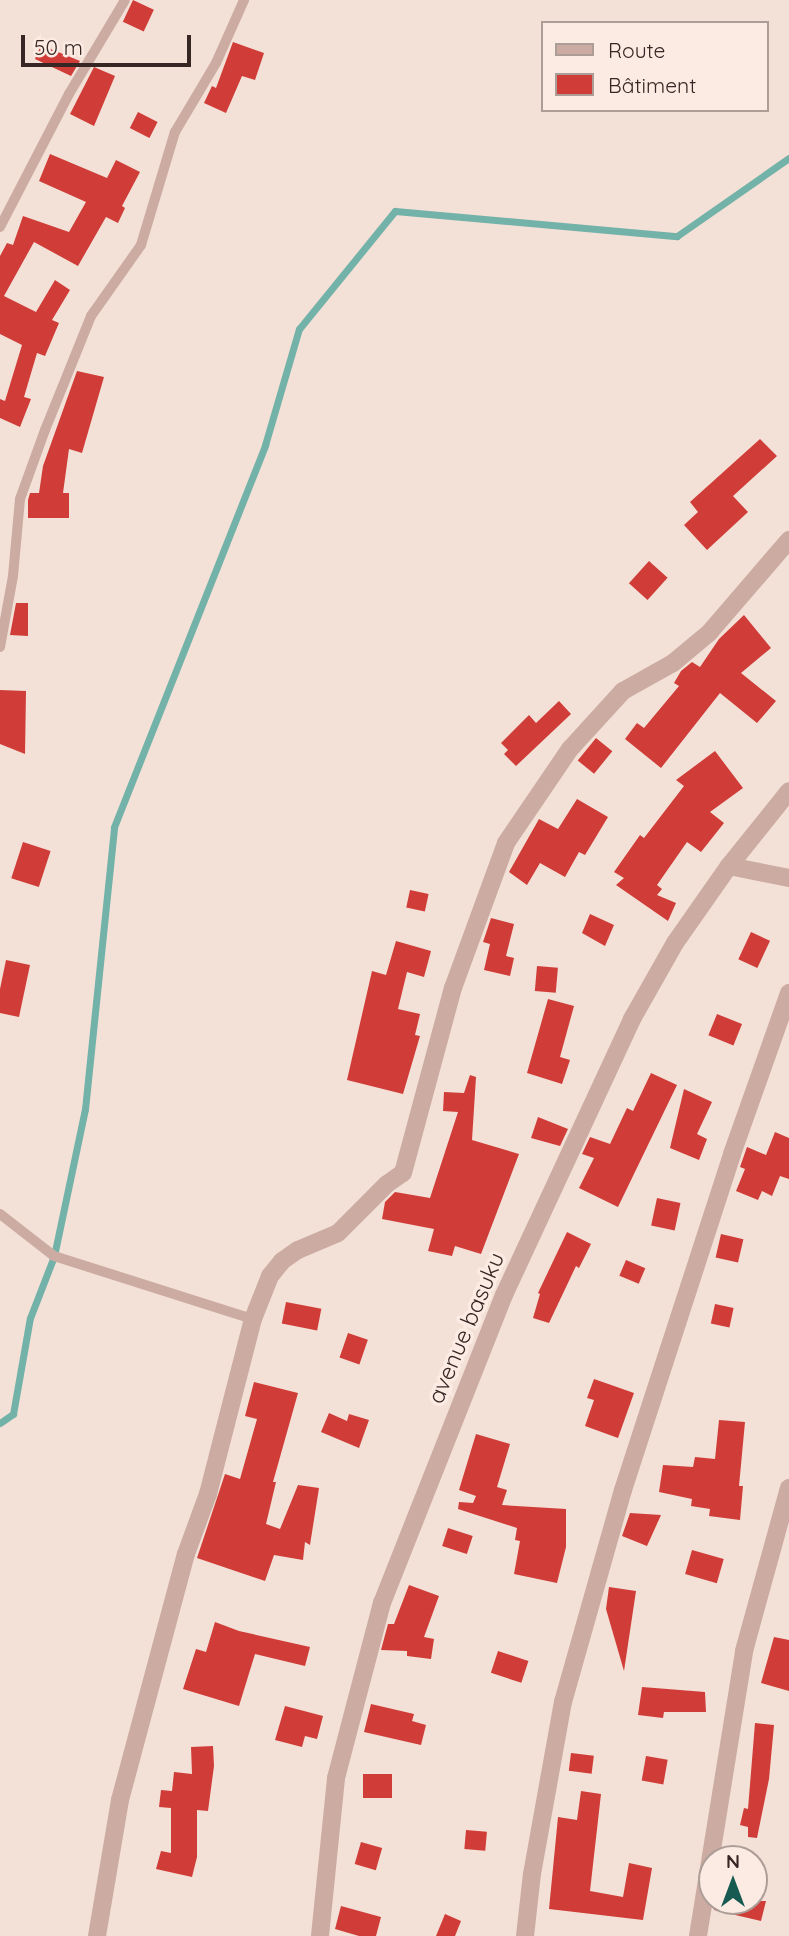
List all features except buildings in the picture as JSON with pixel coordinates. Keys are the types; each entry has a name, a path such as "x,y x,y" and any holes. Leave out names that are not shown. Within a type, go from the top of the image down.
{"street":[{"path":"97,1936 120,1800 186,1554 208,1494 253,1319 270,1276 282,1261 298,1250 338,1233 387,1184 403,1173 453,988 506,843 570,749 624,691 673,663 709,633 789,540"},
{"name":"avenue basuku","path":"320,1936 336,1778 382,1603 504,1295 632,1019 674,943 729,866 789,791"},
{"path":"729,866 789,878"},
{"path":"525,1936 532,1874 567,1689 623,1490 732,1154 789,993"},
{"path":"698,1936 744,1651 789,1488"}],"lane":[{"path":"0,227 69,94 125,0"},
{"path":"0,647 13,576 20,499 45,430 90,316 141,245 175,132 216,63 244,0"},
{"path":"0,1214 54,1256 253,1319"}],"waterway":[{"path":"0,1423 13,1414 30,1318 54,1256 85,1109 114,827 265,445 299,329 395,211 677,236 789,158"}]}
